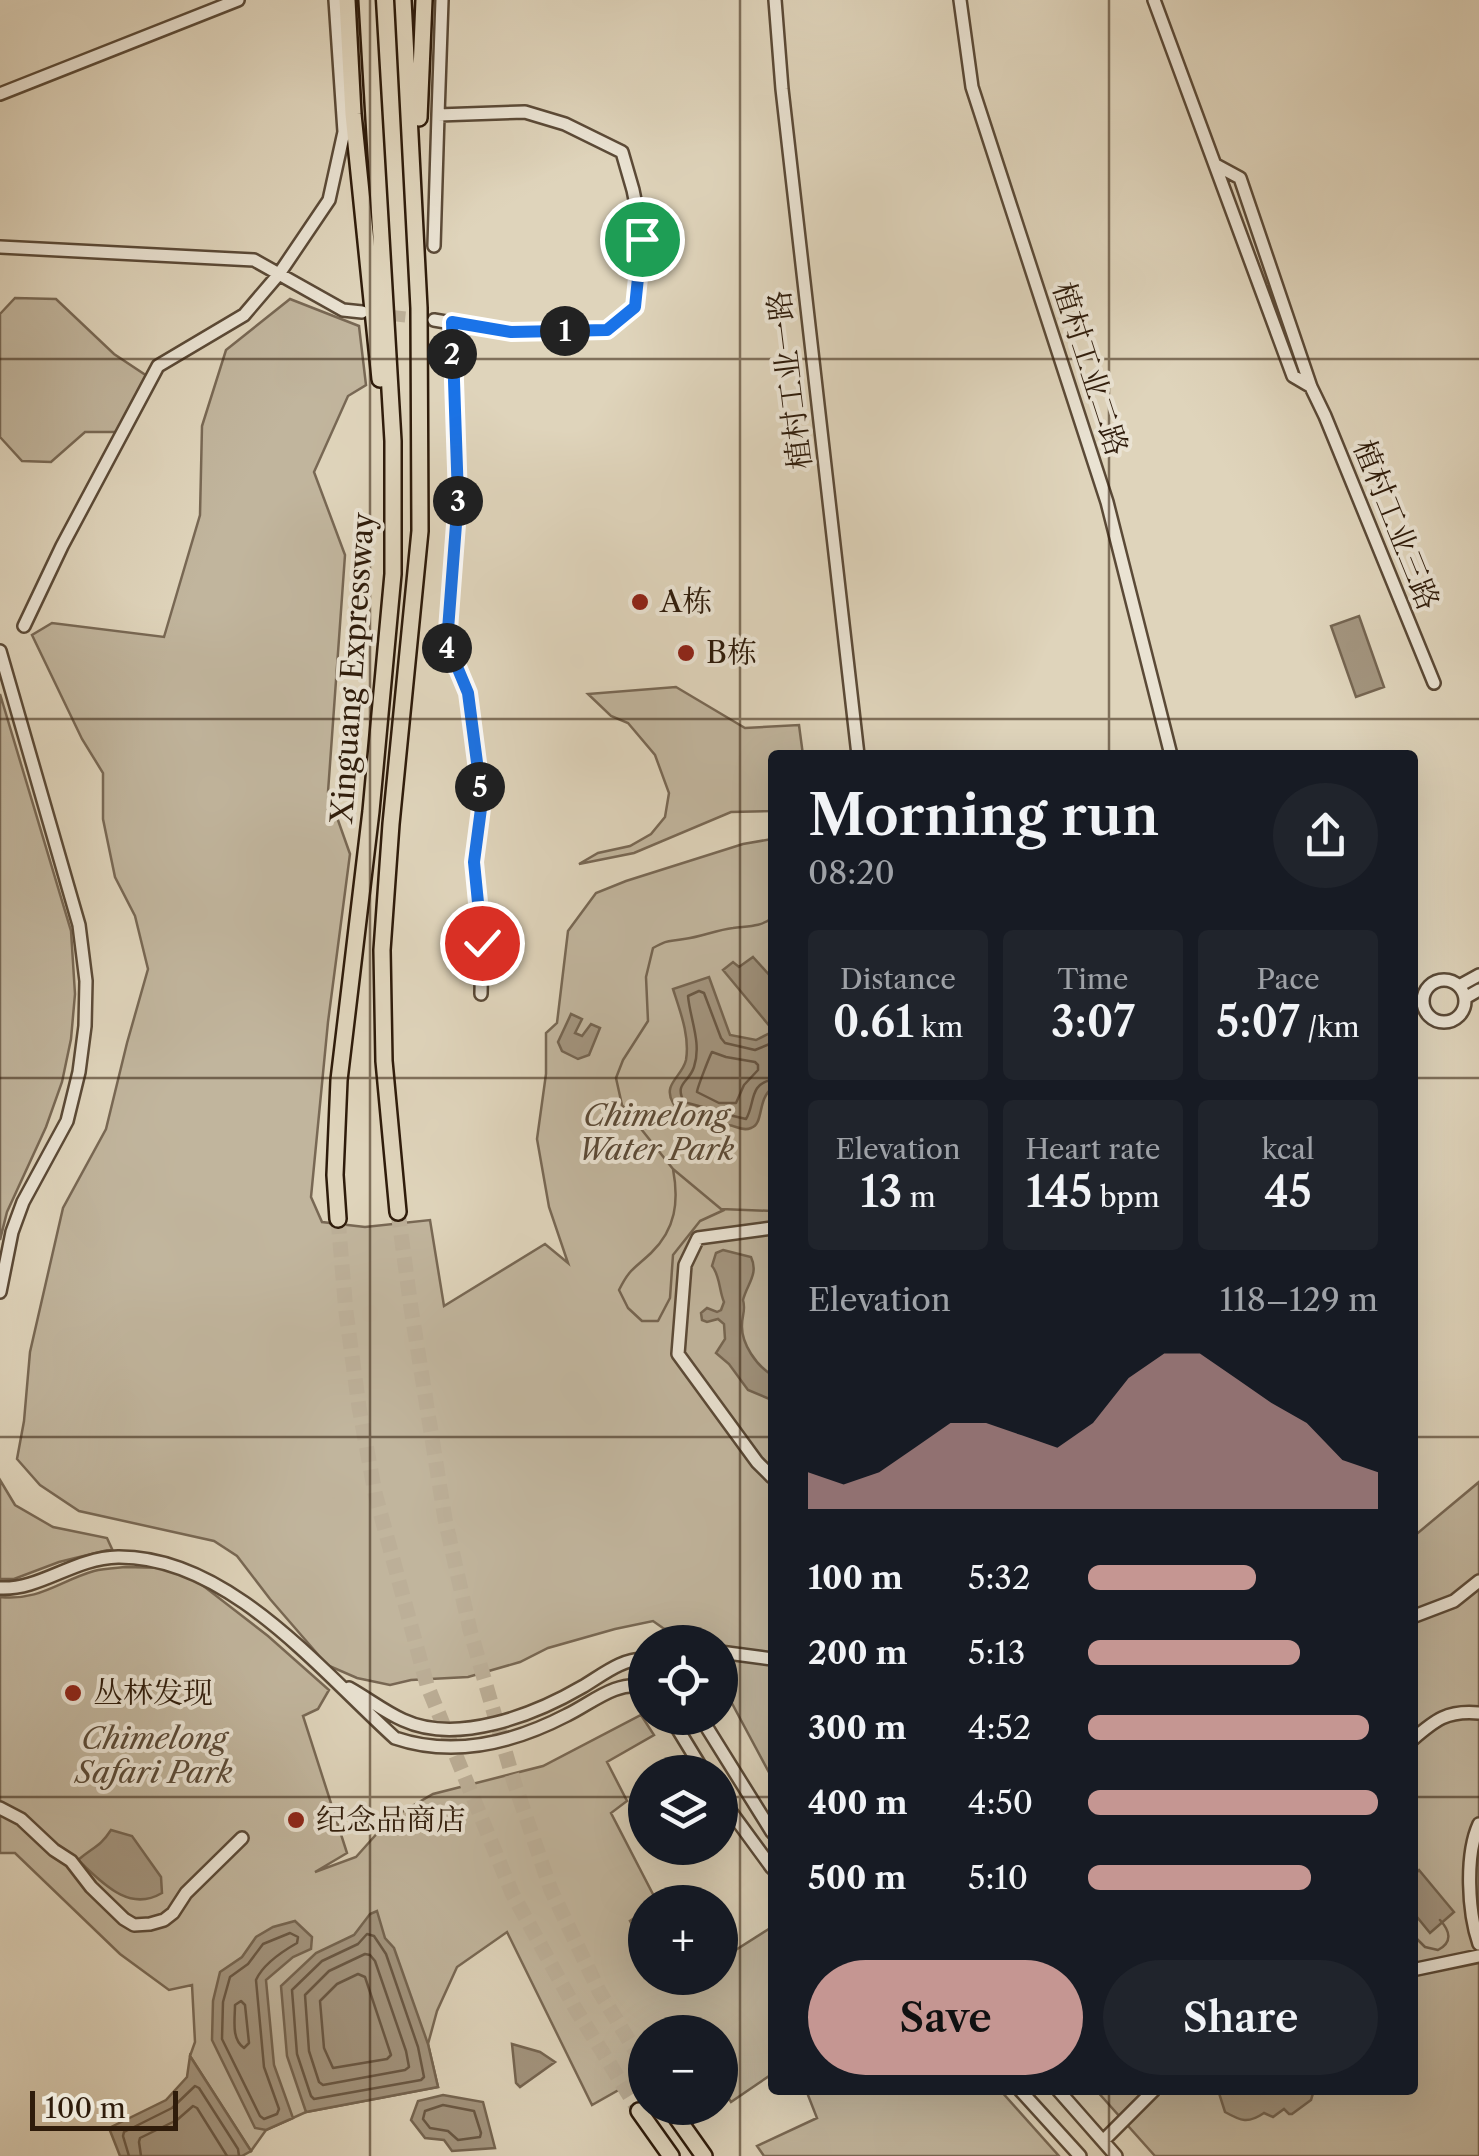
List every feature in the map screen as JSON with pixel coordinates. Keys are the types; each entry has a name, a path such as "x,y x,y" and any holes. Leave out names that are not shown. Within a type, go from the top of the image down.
{"highway":[{"path":"348,0 353,114 393,500"},
{"name":"Xinguang Expressway","path":"338,1219 339,1080 394,574 393,441 367,0"},
{"name":"Xinguang Expressway","path":"398,1212 384,1060 382,969 391,824 420,530 416,212 403,0"},
{"path":"416,212 424,0"},
{"path":"649,2125 671,2156"},
{"path":"682,2125 704,2156"}],"street":[{"path":"0,94 238,0"},
{"path":"24,626 158,366 244,315 279,274 329,200 344,132 335,0"},
{"path":"434,246 442,0"},
{"name":"植村工业一路","path":"775,0 857,750"},
{"name":"植村工业二路","path":"960,0 972,87 1107,502 1170,750"},
{"name":"植村工业三路","path":"1154,0 1216,164 1240,178 1311,387 1434,683"},
{"path":"434,320 511,332 607,330 635,307 642,239 622,152 565,124 525,112 438,115"},
{"path":"0,247 254,260 343,310 362,312"},
{"path":"452,322 458,498 446,656 458,669 468,693 482,801 474,862 482,943 481,994"},
{"path":"0,651 79,925 86,980 85,1026 67,1120 23,1202 12,1232 0,1292"},
{"path":"1479,975 1462,992 1479,990"},
{"path":"768,1229 698,1238 685,1265 678,1354 768,1473"},
{"path":"0,1588 16,1589 77,1564 114,1557 146,1558 187,1570 266,1617 395,1738 418,1746 445,1749 509,1740 628,1685"},
{"path":"1418,1616 1454,1601 1479,1582"},
{"path":"738,1654 768,1658"},
{"path":"334,1680 402,1720 423,1727 476,1727 529,1713 628,1662"},
{"path":"1418,1735 1438,1718 1479,1713"},
{"path":"712,1735 768,1826"},
{"path":"0,1808 21,1819 71,1861 100,1896 134,1925 164,1920 173,1913 186,1893 242,1838"},
{"path":"738,1822 768,1863"},
{"path":"1479,1824 1472,1841 1471,1900 1479,1944"},
{"path":"1418,1969 1479,1956"},
{"path":"1025,2095 1080,2156"},
{"path":"1062,2095 1116,2156"},
{"path":"1103,2140 1149,2095"}],"green space":[{"path":"15,298 56,299 114,354 147,376 119,432 85,432 51,462 22,461 0,437 0,314"},
{"name":"Chimelong Water Park","path":"290,299 359,326 366,385 348,396 314,472 345,555 328,792 350,854 311,1197 322,1222 365,1227 430,1220 444,1306 545,1244 568,1263 549,1207 537,1139 546,1074 546,1033 557,1023 568,931 596,893 743,844 768,840 768,1771 738,1715 738,1625 659,1625 653,1621 548,1648 520,1662 468,1677 390,1685 357,1678 327,1665 237,1556 214,1541 79,1511 40,1485 17,1459 30,1352 63,1208 106,1129 148,969 135,916 115,877 103,819 103,773 82,739 32,635 52,623 164,637 200,515 202,426 226,350"},
{"path":"676,687 745,728 799,725 802,750 768,750 768,811 731,812 634,853 579,864 651,834 665,817 669,793 655,755 628,723 611,716 588,694"},
{"path":"0,694 71,931 75,994 62,1082 7,1212 0,1240"},
{"path":"0,1480 15,1505 53,1527 107,1538 112,1549 59,1562 14,1579 0,1579"},
{"path":"1479,1482 1479,2156 1155,2156 1100,2095 1418,2095 1418,1533"},
{"name":"Chimelong Safari Park","path":"163,1568 197,1581 329,1690 318,1709 303,1716 347,1853 315,1872 356,1857 390,1819 433,1794 543,1766 628,1722 628,1735 654,1735 607,1762 627,1801 611,1813 628,1846 628,1865 638,1865 648,1885 628,1885 628,1995 738,1995 738,1949 768,1930 768,2077 738,2097 738,2015 628,2015 628,2085 592,2105 507,1932 457,1967 437,2011 428,2044 438,2087 306,2112 266,2130 251,2151 190,2056 195,2042 192,1985 169,1990 120,1954 15,1853 0,1853 0,1597 27,1596 94,1571"},
{"path":"808,2095 1004,2095 1059,2156 764,2156 757,2146 817,2118"}],"water":[{"path":"1359,616 1384,687 1356,697 1331,626"},
{"path":"753,957 768,974 768,1024 723,970 733,962 739,967"},
{"path":"709,977 730,1035 756,1040 768,1034 768,1092 755,1126 711,1129 701,1117 680,1111 673,1103 671,1086 684,1066 687,1042 673,989"},
{"path":"571,1014 582,1019 575,1033 582,1036 591,1024 600,1028 589,1055 578,1059 562,1051 558,1042"},
{"path":"723,1250 751,1257 753,1274 743,1300 742,1332 751,1354 768,1372 768,1398 748,1390 716,1353 725,1339 724,1324 718,1319 702,1320 701,1313 707,1308 717,1312 724,1302 712,1266 716,1253"},
{"path":"111,1830 132,1836 161,1877 162,1893 150,1898 127,1897 106,1885 78,1860"},
{"path":"1418,1871 1454,1912 1430,1933 1418,1918"},
{"path":"377,1911 428,2044 438,2087 306,2112 287,2056 281,1986 316,1953 354,1935"},
{"path":"295,1921 312,1937 311,1949 293,1957 266,1980 274,2065 293,2118 266,2130 255,2128 212,2040 213,2001 220,1972 242,1957 256,1937"},
{"path":"512,2044 540,2052 555,2062 520,2087 516,2083"},
{"path":"190,2056 251,2151 242,2156 120,2156 109,2128 166,2100 187,2077"},
{"path":"443,2095 483,2102 495,2148 452,2151 444,2140 425,2138 411,2120 418,2101"},
{"path":"1220,2095 1312,2095 1292,2114 1284,2109 1273,2117 1264,2113 1244,2120 1225,2112"}],"waterway":[{"path":"768,921 668,941 653,948 646,977 648,1021 616,1078 622,1105 673,1169 721,1209 768,1211"},
{"path":"673,1169 676,1192 671,1224 619,1290 628,1308 642,1321 658,1321 670,1298 673,1255 700,1221 724,1210"},
{"path":"1418,1940 1425,1947 1438,1950 1446,1943 1446,1928 1440,1920"}],"tunnel":[{"path":"378,314 425,319"},
{"path":"398,1212 445,1519 470,1630 514,1782 551,1890 599,1991 628,2039"},
{"path":"338,1219 346,1312 375,1493 427,1685 512,1893 575,2008 628,2093"}],"place":[{"name":"A栋","path":"640,602"},
{"name":"B栋","path":"686,653"},
{"name":"丛林发现","path":"73,1693"},
{"name":"纪念品商店","path":"296,1820"}],"route":[{"path":"482,943 474,862 482,801 468,693 458,669 446,656 458,498 452,322 511,332 607,330 635,307 642,239"}]}
